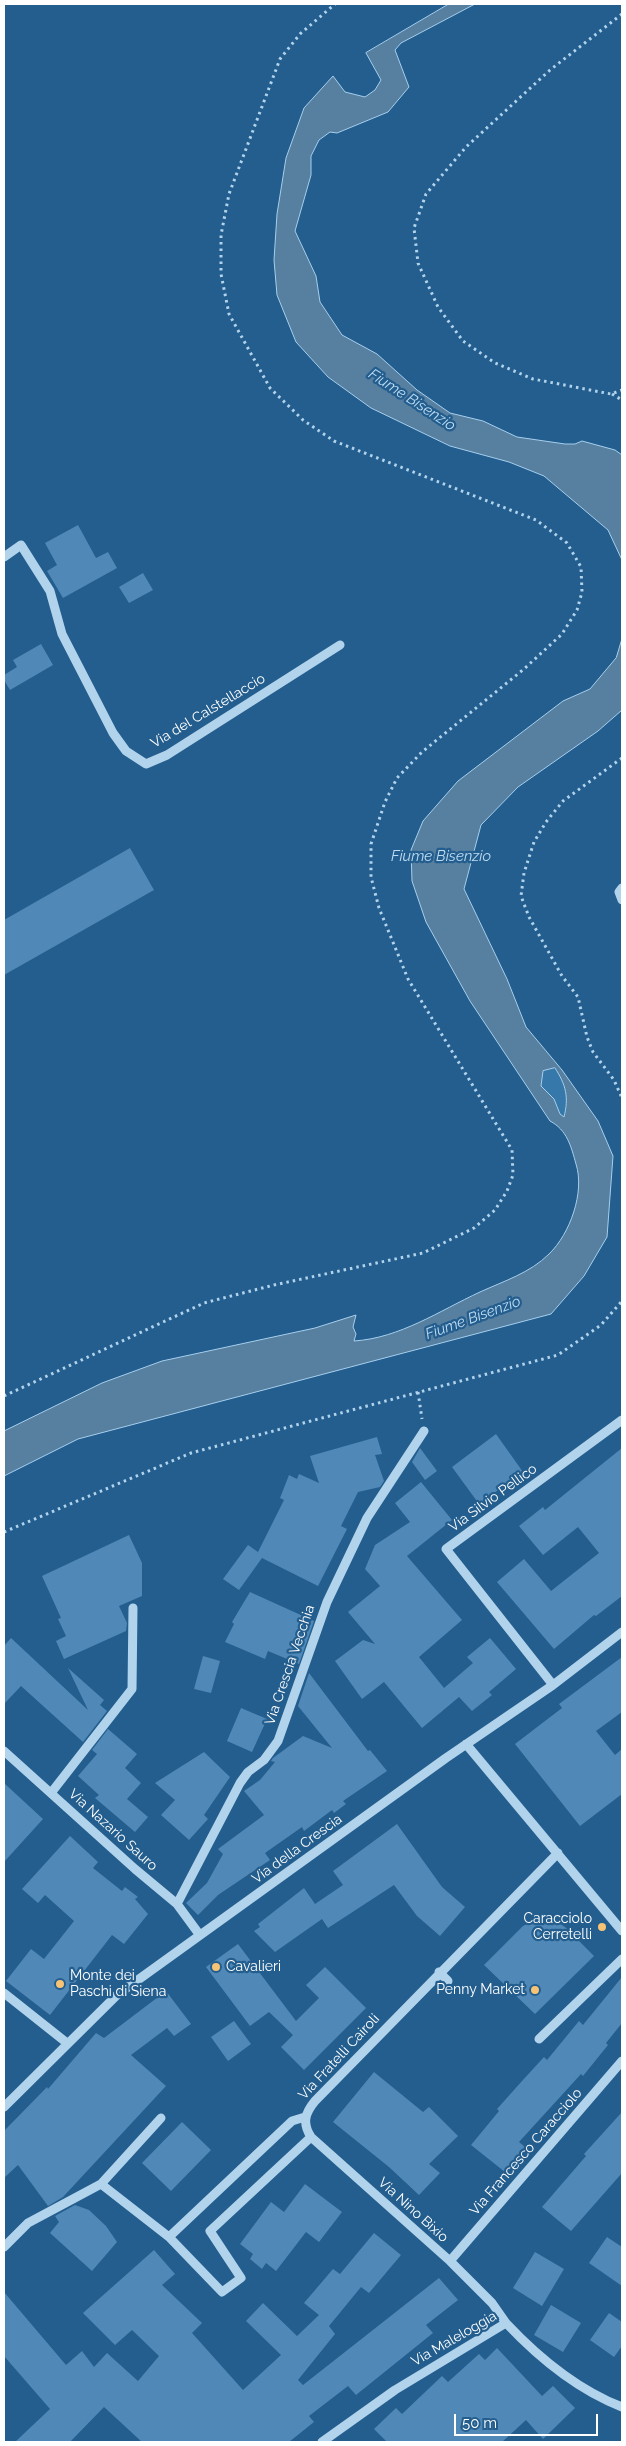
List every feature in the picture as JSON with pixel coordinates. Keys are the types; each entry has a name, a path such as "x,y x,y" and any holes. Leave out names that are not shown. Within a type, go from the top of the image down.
{"street":[{"name":"Via del Calstellaccio","path":"4,557 21,545 50,591 62,634 114,733 126,751 146,764 167,755 340,645"},
{"path":"622,888 619,892 622,900"},
{"name":"Via Silvio Pellico","path":"553,1685 446,1550 622,1420"},
{"name":"Via Crescia Vecchia","path":"177,1904 240,1783 248,1772 264,1760 278,1741 310,1646 335,1585 367,1518 424,1431"},
{"path":"51,1793 132,1689 132,1608"},
{"name":"Via della Crescia","path":"4,2107 117,1995 199,1934 466,1744 553,1685 622,1632"},
{"path":"466,1744 622,1930"},
{"name":"Via Nazario Sauro","path":"4,1751 177,1904 199,1934"},
{"name":"Via Fratelli Cairoli","path":"169,2237 292,2121 305,2117 315,2101 558,1852"},
{"path":"540,2039 622,1959"},
{"path":"439,1972 448,1981"},
{"path":"4,1993 67,2043"},
{"name":"Via Francesco Caracciolo","path":"450,2261 622,2061"},
{"name":"Via Nino Bixio","path":"305,2117 306,2126 312,2136 450,2261 486,2297 506,2323"},
{"path":"4,2248 28,2224 101,2184 161,2118"},
{"path":"101,2184 169,2237 222,2292 241,2278 210,2230 312,2136"},
{"name":"Via Maleloggia","path":"322,2442 395,2390 506,2323 546,2361 606,2401 622,2407"}],"path":[{"path":"4,1396 204,1303 274,1285 423,1253 474,1228 495,1210 507,1191 513,1175 512,1150 408,979 379,908 371,877 371,844 385,802 397,778 422,752 524,669 562,634 577,610 582,592 581,567 567,543 536,520 334,441 303,420 270,388 229,314 221,274 221,235 229,194 280,60 300,34 335,4"},
{"path":"622,14 550,70 466,148 426,194 414,228 418,263 438,307 463,341 494,363 533,379 611,394 622,400"},
{"path":"611,394 622,390"},
{"path":"622,758 563,802 546,822 534,842 524,873 522,896 533,925 562,976 578,997 587,1036 593,1052 614,1080 622,1098"},
{"path":"4,1532 191,1454 558,1355 601,1326 622,1301"},
{"path":"418,1392 424,1431"}],"shaded area":[{"path":"555,1068 566,1091 564,1117 560,1114 554,1099 541,1086 543,1070"}],"water":[{"name":"Fiume Bisenzio","path":"449,4 475,4 401,43 395,50 409,87 388,112 337,133 330,132 319,140 311,156 311,175 295,231 316,276 320,302 342,335 377,354 417,390 450,413 483,421 517,437 565,444 575,444 582,441 615,450 622,455 622,560 608,530 544,476 509,462 450,446 371,408 328,377 296,342 277,295 274,260 277,214 286,158 304,108 333,76 345,92 365,97 375,90 381,80 366,53"},
{"name":"Fiume Bisenzio","path":"622,639 622,710 598,731 518,787 481,825 464,889 507,979 526,1027 562,1070 598,1121 613,1156 607,1237 584,1276 551,1314 78,1439 4,1476 4,1431 102,1383 162,1361 315,1328 356,1315 353,1327 356,1334 354,1341 387,1335 419,1322 525,1271 542,1261 557,1246 574,1212 579,1187 576,1164 570,1145 561,1129 550,1121 470,1001 426,922 412,881 411,850 423,821 458,781 563,701 590,689 616,658","holes":["555,1068 566,1091 564,1117 560,1114 554,1099 541,1086 543,1071"]}],"building":[{"path":"78,525 96,558 108,552 117,568 63,598 47,571 57,565 45,543"},
{"path":"143,573 153,590 129,603 119,587"},
{"path":"41,644 53,665 10,690 4,680 4,675 17,667 13,660"},
{"path":"130,848 154,890 4,975 4,920"},
{"path":"496,1434 523,1472 479,1504 452,1467"},
{"path":"377,1437 382,1454 375,1455 384,1481 380,1487 358,1492 341,1526 347,1529 318,1586 262,1558 239,1590 223,1579 248,1545 258,1552 284,1500 280,1498 289,1475 297,1479 299,1474 319,1483 310,1456"},
{"path":"420,1448 437,1471 425,1480 412,1462"},
{"path":"622,1448 622,1596 596,1616 594,1615 554,1649 497,1582 524,1559 551,1591 599,1553 578,1527 543,1555 519,1526 543,1507 545,1510"},
{"path":"421,1482 452,1520 407,1556 462,1620 419,1657 444,1688 473,1663 467,1657 490,1638 516,1669 489,1692 492,1695 472,1711 459,1697 422,1728 384,1682 362,1699 335,1661 363,1640 375,1644 348,1612 380,1586 365,1569 375,1545 410,1522 395,1503"},
{"path":"129,1535 142,1563 142,1596 119,1606 127,1623 126,1631 64,1659 56,1641 66,1636 58,1619 61,1618 42,1576"},
{"path":"250,1592 314,1621 299,1664 268,1651 265,1659 225,1642 234,1624 232,1622"},
{"path":"11,1638 88,1710 68,1668 104,1700 100,1705 107,1711 83,1742 21,1686 4,1704 4,1646"},
{"path":"203,1656 220,1661 211,1693 194,1689"},
{"path":"622,1657 622,1712 596,1731 615,1755 622,1749 622,1794 580,1826 515,1744 562,1708 559,1704"},
{"path":"309,1673 368,1751 370,1750 387,1771 343,1801 346,1804 334,1813 332,1810 304,1831 302,1827 265,1853 270,1860 218,1895 198,1915 186,1903 207,1883 223,1854 218,1849 264,1815 244,1791 260,1780 275,1762 271,1761 273,1758 303,1736 332,1748 298,1706"},
{"path":"241,1708 267,1719 252,1752 227,1741"},
{"path":"108,1729 137,1754 125,1768 141,1783 127,1799 148,1817 135,1832 95,1798 99,1795 78,1776 97,1754 92,1750"},
{"path":"204,1752 230,1777 204,1815 208,1819 189,1840 161,1815 175,1800 155,1783"},
{"path":"4,1783 43,1819 4,1862"},
{"path":"397,1824 442,1887 465,1907 440,1936 417,1916 394,1885 328,1928 322,1919 275,1952 254,1931 260,1927 258,1924 304,1888 315,1904 343,1885 333,1871"},
{"path":"70,1836 98,1862 93,1868 122,1891 125,1887 138,1897 135,1899 148,1914 124,1944 112,1935 50,2015 6,1981 31,1949 44,1959 74,1921 45,1895 38,1903 22,1889"},
{"name":"Penny Market","path":"540,1918 557,1922 565,1927 594,1956 535,2014 484,1965 523,1926"},
{"path":"238,1944 296,2021 319,1998 306,1985 325,1967 366,2008 304,2070 281,2047 293,2035 269,2012 250,2026 206,1967"},
{"path":"622,1977 622,2023 606,2043 608,2045 583,2076 581,2074 519,2142 525,2147 505,2172 471,2145 499,2111 497,2109 522,2081 544,2057 547,2060 579,2021 583,2025"},
{"path":"166,1991 191,2024 174,2036 167,2028 131,2055 166,2086 63,2197 48,2206 18,2165 4,2178 4,2131 47,2087 48,2089 96,2033 104,2038"},
{"path":"234,2021 251,2044 228,2061 211,2037"},
{"path":"374,2072 423,2112 429,2107 458,2136 429,2164 440,2173 419,2195 389,2167 333,2122"},
{"path":"622,2112 622,2173 571,2231 542,2207 586,2156 584,2154"},
{"path":"182,2122 211,2150 171,2191 142,2163"},
{"path":"305,2184 342,2212 319,2242 306,2232 276,2271 266,2263 262,2269 250,2259 253,2254 240,2244 271,2202 284,2212"},
{"path":"75,2205 89,2210 106,2226 117,2242 92,2271 50,2233 59,2222 55,2216"},
{"path":"374,2233 401,2255 369,2293 361,2287 329,2326 335,2334 298,2380 303,2385 439,2278 458,2300 426,2325 433,2333 356,2395 348,2386 309,2416 314,2422 289,2442 142,2442 104,2407 70,2442 15,2442 50,2409 4,2356 4,2292 66,2365 82,2351 94,2367 107,2353 138,2381 159,2356 132,2330 115,2345 83,2313 154,2250 175,2274 162,2285 202,2323 192,2333 243,2390 281,2355 246,2321 263,2303 297,2336 319,2315 304,2303 333,2269 340,2274"},
{"path":"607,2237 622,2247 622,2286 589,2263"},
{"path":"535,2252 564,2269 542,2306 513,2288"},
{"path":"551,2305 581,2323 563,2352 534,2335"},
{"path":"609,2313 622,2322 622,2346 614,2357 590,2340"},
{"path":"497,2348 542,2396 553,2386 575,2408 543,2439 526,2420 502,2442 387,2442 374,2429 396,2408 402,2414 442,2376 448,2382 479,2354 485,2360"}],"place":[{"name":"Caracciolo Cerretelli","path":"602,1927"},
{"name":"Cavalieri","path":"216,1967"},
{"name":"Monte dei Paschi di Siena","path":"60,1984"},
{"name":"Penny Market","path":"535,1990"}]}
